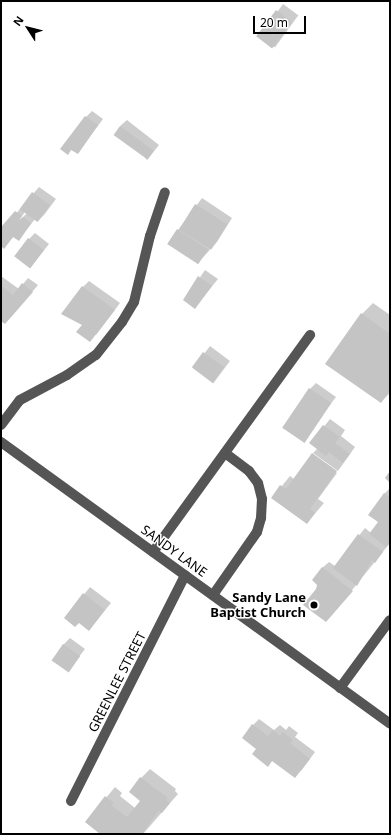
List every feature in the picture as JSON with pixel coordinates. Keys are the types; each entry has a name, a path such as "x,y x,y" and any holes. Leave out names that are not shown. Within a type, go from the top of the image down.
{"street":[{"path":"1,425 20,400 67,375 96,355 122,322 134,302 150,236 165,192"},
{"path":"153,552 310,335"},
{"name":"SANDY LANE","path":"1,442 390,724"},
{"path":"213,595 257,532 261,518 262,499 258,483 249,471 225,453"},
{"name":"GREENLEE STREET","path":"71,801 185,575"},
{"path":"340,688 390,620"}],"building":[{"path":"276,10 292,22 272,48 256,36"},
{"path":"85,116 98,125 78,154 71,150 68,155 60,149"},
{"path":"120,126 154,151 148,160 114,135"},
{"path":"32,192 50,205 37,222 20,209"},
{"path":"195,204 227,224 211,250 179,229"},
{"path":"15,211 22,216 17,222 23,217 31,223 19,241 13,237 4,249 1,246 1,227"},
{"path":"177,229 208,249 198,264 167,244"},
{"path":"28,238 44,250 30,268 14,256"},
{"path":"198,276 212,286 195,309 183,300"},
{"path":"22,283 33,292 5,324 1,321 1,286 13,295"},
{"path":"82,286 115,310 90,342 76,332 82,325 61,314"},
{"path":"361,313 390,334 390,390 381,403 325,364"},
{"path":"203,352 224,367 213,383 192,367"},
{"path":"309,388 331,403 305,443 282,428"},
{"path":"323,425 340,437 335,443 350,454 343,463 329,452 326,456 309,443"},
{"path":"312,453 337,471 310,509 315,513 307,524 271,498 280,485 286,489"},
{"path":"390,471 390,483 385,478"},
{"path":"384,493 390,498 390,543 386,547 369,534 378,522 368,515"},
{"path":"358,534 383,552 375,563 372,560 357,586 333,568"},
{"path":"322,567 353,591 326,622 303,605 316,589 317,585 312,580"},
{"path":"83,593 105,610 89,631 79,623 75,627 64,618"},
{"path":"63,644 80,656 69,672 52,660"},
{"path":"252,724 268,736 273,730 280,736 283,732 293,740 290,743 310,759 295,778 272,761 268,767 252,754 256,749 242,738"},
{"path":"140,777 168,798 166,800 170,803 162,813 159,811 142,834 100,834 85,822 105,796 114,803 112,806 127,817 140,801 129,792"}],"place":[{"name":"Sandy Lane Baptist Church","path":"314,605"}]}
